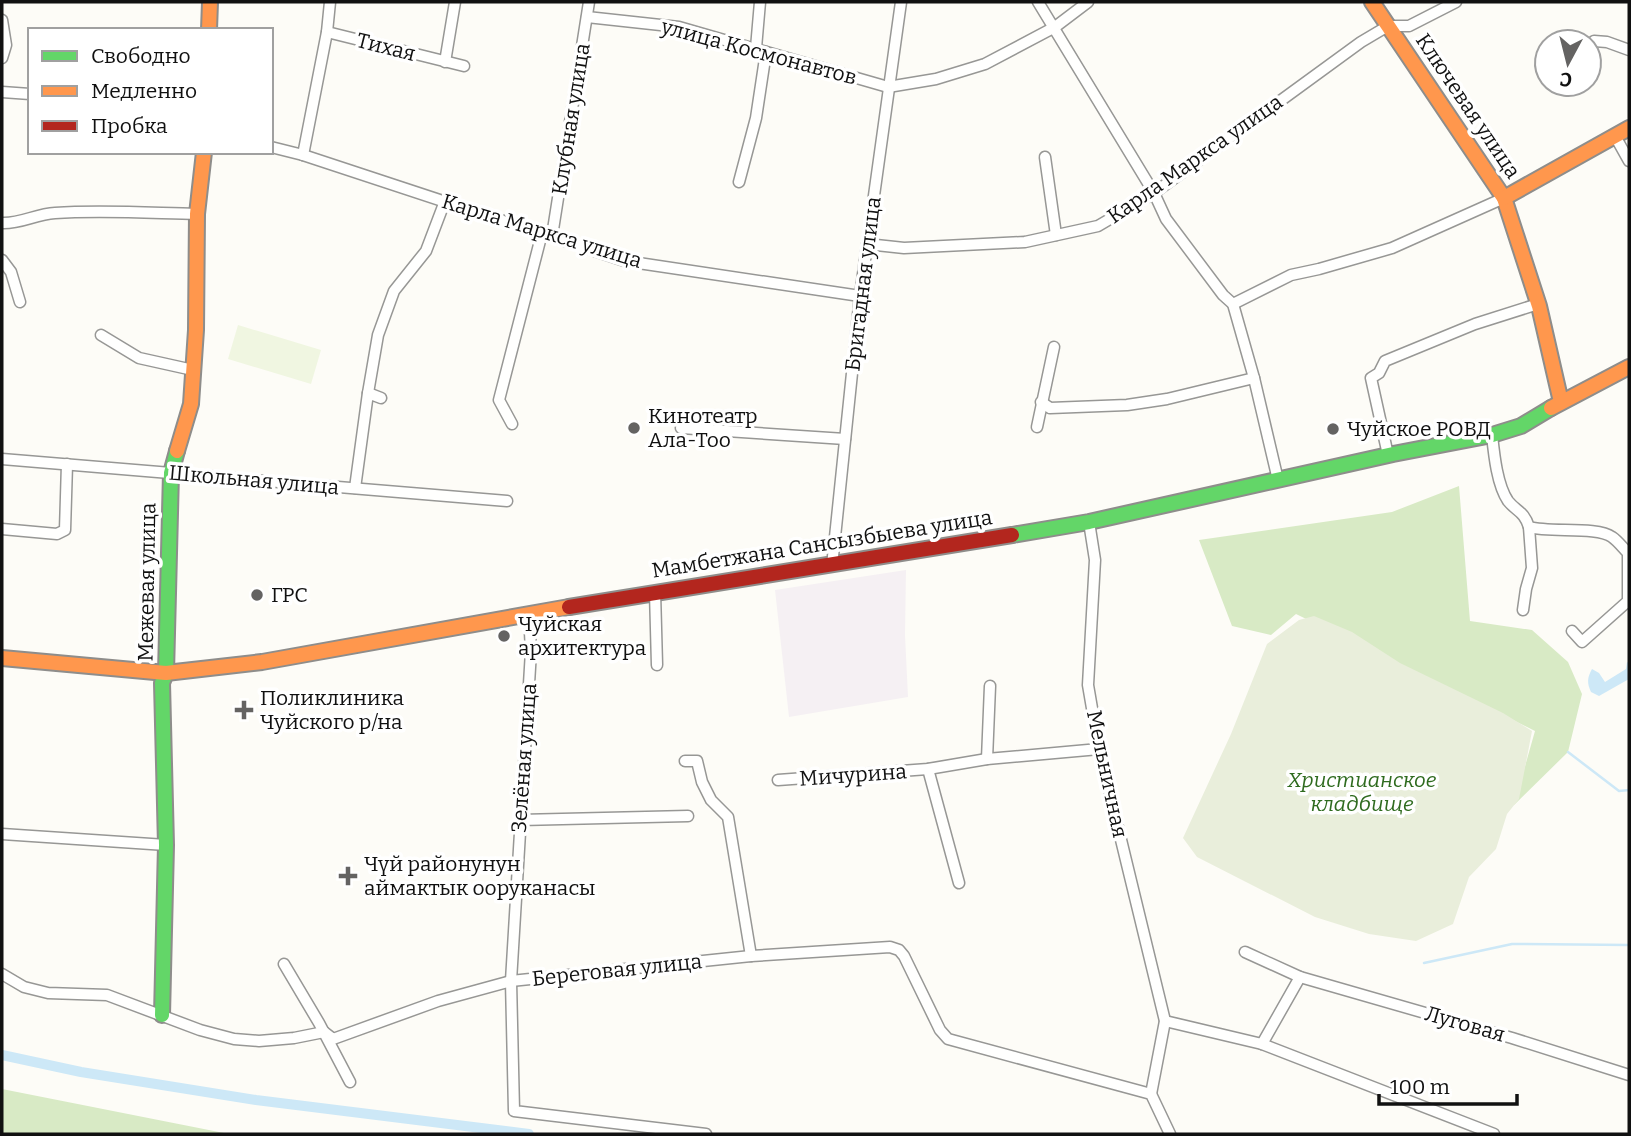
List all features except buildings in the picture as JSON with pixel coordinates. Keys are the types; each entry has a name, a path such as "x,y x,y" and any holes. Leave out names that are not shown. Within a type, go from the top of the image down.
{"main road":[{"path":"209,28 210,2"},
{"name":"Ключевая улица","path":"1372,2 1504,198 1538,304 1560,402"},
{"path":"1504,198 1629,128"},
{"name":"Межевая улица","path":"162,1015 166,845 162,683 166,673 171,473 191,404 197,214 204,154"},
{"name":"Мамбетжана Сансызбыева улица","path":"2,658 166,673 262,662 655,592 832,566 1089,522 1388,455 1492,435 1521,426 1560,402 1629,367"}],"street":[{"path":"303,155 327,32 330,2"},
{"name":"Тихая","path":"445,62 455,2"},
{"name":"Клубная улица","path":"512,424 499,400 547,234 589,2"},
{"path":"739,182 756,118 761,50 760,2"},
{"name":"Бригадная улица","path":"832,566 860,296 901,2"},
{"path":"1038,2 1154,192 1166,219 1223,295 1233,304 1278,480"},
{"path":"888,87 936,79 985,64 1055,27 1088,2"},
{"name":"Карла Маркса улица","path":"867,244 904,248 1026,242 1098,226 1154,192 1361,42 1388,26 1409,26 1456,2"},
{"name":"улица Космонавтов","path":"587,17 679,27 888,87"},
{"path":"2,20 6,44 2,58"},
{"name":"Тихая","path":"327,32 464,66"},
{"path":"1603,42 1629,50"},
{"path":"2,92 28,94"},
{"path":"1615,136 1629,161"},
{"name":"Карла Маркса улица","path":"273,148 625,261 860,296"},
{"path":"1045,157 1056,235"},
{"path":"1233,304 1291,275 1391,247 1504,198"},
{"path":"355,488 378,335 394,291 426,251 445,201"},
{"path":"2,223 13,223 38,214 52,213 103,211 197,214"},
{"path":"2,260 11,272 20,302"},
{"path":"1388,455 1371,377 1379,373 1385,361 1475,324 1538,304"},
{"path":"101,335 139,358 193,370"},
{"path":"1037,427 1054,347"},
{"path":"1041,402 1050,408 1127,405 1167,399 1254,378"},
{"path":"368,393 381,398"},
{"path":"681,428 845,439"},
{"path":"1492,435 1496,468 1508,500 1525,515 1529,527 1532,568 1523,610"},
{"name":"Школьная улица","path":"2,458 507,500"},
{"path":"2,529 57,534 65,530 67,464"},
{"name":"Мельничная","path":"1089,522 1095,560 1088,685 1099,750 1165,1021 1151,1094"},
{"path":"1529,527 1611,535 1628,553 1629,603 1582,642 1572,631"},
{"path":"655,592 657,665"},
{"name":"Зелёная улица","path":"529,614 531,650 512,981 514,1111 706,1134"},
{"path":"987,759 990,686"},
{"name":"Мичурина","path":"778,780 928,769 987,759 1099,750"},
{"path":"685,761 697,761 702,782 711,800 729,817 751,956"},
{"name":"Мичурина","path":"928,769 958,883"},
{"path":"520,820 688,816"},
{"path":"2,834 166,845"},
{"name":"Береговая улица","path":"2,974 24,988 48,993 107,995 234,1040 294,1038 324,1032 333,1039 438,1001 512,981 751,956 890,947 899,950 904,956 940,1030 948,1039 1151,1094"},
{"name":"Луговая","path":"1245,952 1300,977 1629,1075"},
{"path":"284,964 350,1082"},
{"path":"1262,1044 1300,977"},
{"path":"1165,1021 1262,1044 1494,1134"},
{"path":"1151,1094 1170,1134"}],"shaded area":[{"path":"906,570 908,697 789,717 775,590"}],"green space":[{"path":"238,325 321,350 311,384 228,359"},
{"path":"1459,486 1470,621 1532,630 1568,662 1582,694 1568,752 1514,805 1535,731 1296,614 1271,635 1232,626 1199,540 1392,512"},
{"name":"Христианское кладбище","path":"1314,616 1352,632 1400,663 1503,713 1532,731 1519,799 1507,814 1496,849 1469,877 1453,924 1416,941 1369,934 1315,917 1197,857 1183,838 1231,734 1267,644 1299,620"},
{"path":"2,1089 229,1134 2,1134"}],"water":[{"path":"1627,662 1629,679 1599,696 1591,692 1588,680 1592,669 1599,673 1605,682 1626,669"}],"waterway":[{"path":"1568,752 1619,791 1629,790"},
{"path":"1424,963 1512,944 1629,945"},
{"path":"2,1055 81,1072 256,1100 529,1134"}],"traffic: fast":[{"path":"1012,535 1089,522 1393,454 1492,435 1521,426 1551,408"},
{"path":"162,1015 166,845 162,683 166,673 171,473 177,451"}],"traffic: slow":[{"path":"209,28 210,2"},
{"path":"1372,2 1504,198 1539,306 1561,402"},
{"path":"1504,198 1629,128"},
{"path":"177,451 191,404 196,330 197,214 204,154"},
{"path":"1551,408 1629,367"},
{"path":"2,658 166,673 262,662 569,607"}],"traffic: jam":[{"path":"569,607 1012,535"}],"place":[{"name":"Кинотеатр Ала-Тоо","path":"634,428"},
{"name":"Чуйское РОВД","path":"1333,429"},
{"name":"ГРС","path":"257,595"},
{"name":"Чуйская архитектура","path":"504,636"},
{"name":"Поликлиника Чуйского р/на","path":"244,710"},
{"name":"Чүй районунун аймактык ооруканасы","path":"348,876"}]}
